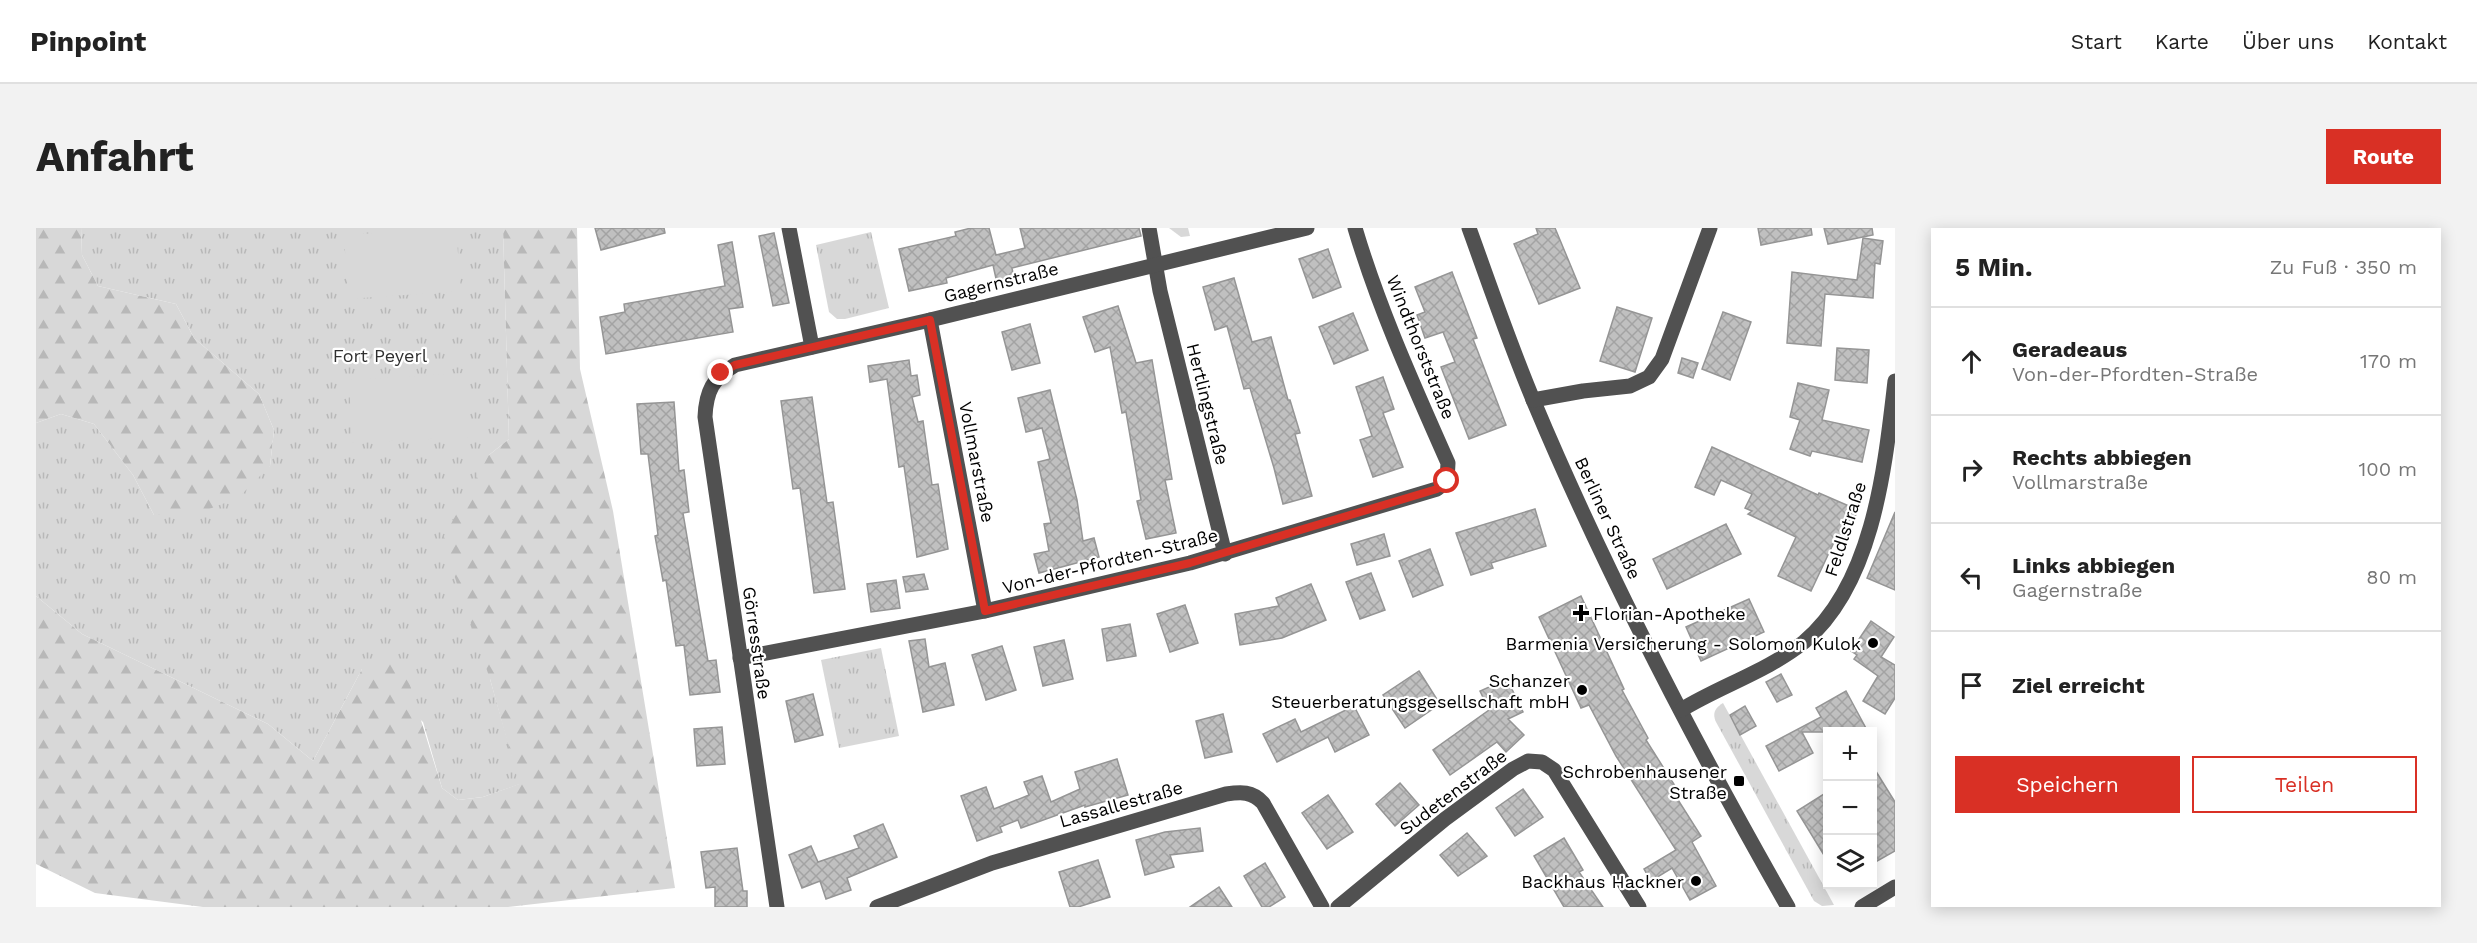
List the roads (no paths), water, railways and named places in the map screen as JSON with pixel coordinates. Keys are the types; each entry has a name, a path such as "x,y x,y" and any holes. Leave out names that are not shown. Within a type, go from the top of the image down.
{"street":[{"path":"789,228 812,347"},
{"name":"Hertlingstraße","path":"1149,228 1155,264 1225,554"},
{"name":"Gagernstraße","path":"710,386 721,373 735,365 1307,228"},
{"name":"Windthorststraße","path":"1355,228 1369,273 1399,349 1448,463 1447,481"},
{"name":"Berliner Straße","path":"1469,228 1533,400 1590,530 1736,816 1788,907"},
{"path":"1533,400 1630,386 1648,377 1662,359 1710,228"},
{"name":"Vollmarstraße","path":"930,320 985,611"},
{"name":"Feldlstraße","path":"1681,710 1769,664 1803,642 1824,621 1845,593 1890,471 1895,381"},
{"name":"Görresstraße","path":"710,386 705,417 777,907"},
{"name":"Von-der-Pfordten-Straße","path":"740,658 985,611 1225,554 1437,489 1447,481"},
{"name":"Sudetenstraße","path":"1338,907 1445,819 1513,769 1528,761 1542,762 1554,770 1639,907"},
{"name":"Lassallestraße","path":"877,907 992,863 1226,794 1242,792 1251,793 1263,803 1322,907"},
{"path":"1862,907 1895,887"}],"place":[{"name":"Florian-Apotheke","path":"1581,613"},
{"name":"Barmenia Versicherung - Solomon Kulok","path":"1873,643"},
{"name":"Schanzer Steuerberatungsgesellschaft mbH","path":"1582,690"},
{"name":"Schrobenhausener Straße","path":"1739,781"},
{"name":"Backhaus Hackner","path":"1696,881"}],"park label":[{"name":"Fort Peyerl","path":"380,355"}]}
